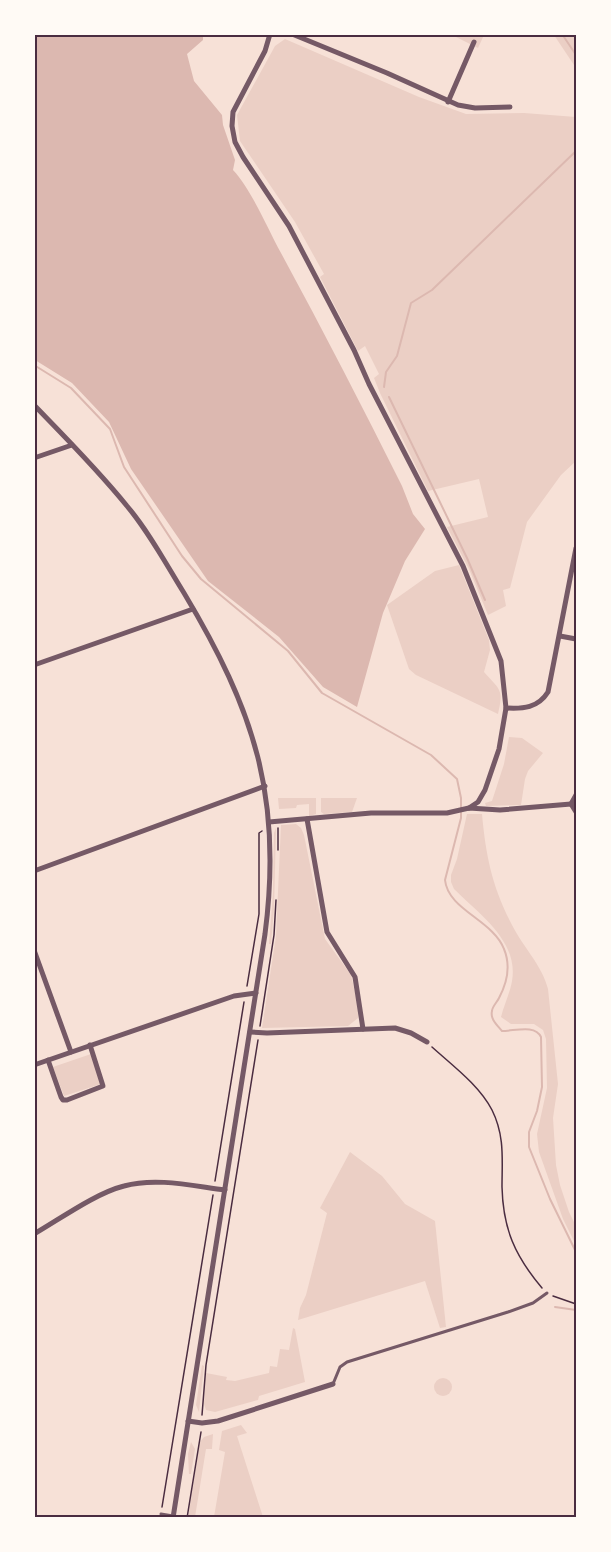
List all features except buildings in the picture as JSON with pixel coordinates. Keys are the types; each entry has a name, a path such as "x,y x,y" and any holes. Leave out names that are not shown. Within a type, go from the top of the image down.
{"street":[{"path":"270,34 265,51 233,112 232,126 235,142 289,226 354,350 369,384 463,566 501,661 506,708 499,749 489,782 478,802 469,808"},
{"path":"292,34 448,102 475,108 510,107"},
{"path":"448,102 474,42"},
{"path":"34,405 134,514 193,609 239,697 251,730 265,786 269,822 268,896 256,993 173,1517"},
{"path":"34,458 72,445"},
{"path":"506,708 525,708 536,705 544,697 551,681 576,548"},
{"path":"34,665 193,609"},
{"path":"560,636 576,639"},
{"path":"34,871 265,786"},
{"path":"571,804 576,795"},
{"path":"269,822 371,813 452,812 469,808 500,810 571,804"},
{"path":"571,804 576,812"},
{"path":"307,819 327,932 355,977 363,1029"},
{"path":"34,950 71,1052"},
{"path":"34,1065 234,996 256,993"},
{"path":"250,1032 400,1029 427,1042"},
{"path":"48,1060 61,1097 67,1100 103,1086 90,1045"},
{"path":"34,1234 110,1191 126,1185 155,1182 225,1190"},
{"path":"188,1421 202,1423 240,1416 265,1405 333,1384"}],"lane":[{"path":"333,1384 340,1366 347,1362 508,1312 533,1303 548,1293"},
{"path":"161,1514 173,1517"}],"path":[{"path":"161,1514 258,914 259,833"},
{"path":"187,1518 202,1423 206,1365 259,1033"},
{"path":"427,1042 480,1092 494,1116 502,1143 502,1195 511,1240 525,1267 548,1293 576,1304"}],"shaded area":[{"path":"34,35 203,35 203,40 187,54 194,81 222,115 223,125 235,160 233,170 259,210 373,428 402,486 413,514 425,529 405,561 383,613 357,707 323,687 279,637 208,581 131,469 109,422 72,383 35,360"},
{"path":"452,35 484,35 478,48"},
{"path":"554,35 576,35 576,68"},
{"path":"285,39 419,97 466,114 524,113 576,117 576,461 561,475 527,522 510,588 503,590 506,606 488,615 469,569 447,527 488,517 479,479 428,491 380,393 374,378 379,374 365,346 358,351 320,277 324,274 295,222 240,141 237,115 275,46"},
{"path":"459,565 489,640 490,650 484,672 499,690 501,699 498,714 416,675 409,669 387,605 435,571"},
{"path":"509,737 522,738 543,753 528,771 521,805 486,806 485,803 492,801 504,764"},
{"path":"278,798 316,798 316,814 309,816 309,804 297,805 296,808 279,809"},
{"path":"321,798 357,798 352,812 324,814 321,812"},
{"path":"467,814 482,814 488,858 499,897 516,933 537,964 548,989 558,1084 553,1118 556,1165 560,1185 576,1226 576,1245 563,1219 539,1152 537,1134 547,1088 546,1039 543,1030 534,1024 511,1024 501,1017 512,981 513,967 509,953 495,929 454,889 451,882"},
{"path":"296,824 304,835 325,939 351,975 359,1010 358,1018 348,1026 262,1028 276,936 281,825"},
{"path":"276,828 274,909 271,944 269,944 274,833"},
{"path":"91,1054 101,1083 64,1096 53,1067"},
{"path":"350,1152 382,1176 405,1204 435,1221 446,1327 440,1328 425,1281 298,1320 327,1213 320,1208"},
{"path":"293,1328 305,1382 259,1396 258,1400 215,1412 206,1410 204,1404 206,1373 235,1381 269,1373 270,1366 277,1367 280,1349 289,1350"},
{"path":"202,1365 204,1366 199,1412 196,1405"},
{"path":"443,1378 449,1381 452,1387 449,1393 443,1396 437,1393 434,1387 437,1381"},
{"path":"241,1425 247,1433 237,1436 263,1517 214,1517 225,1452 219,1450 222,1431"},
{"path":"213,1434 212,1449 206,1449 195,1517 188,1518 200,1442 204,1437"},
{"path":"191,1442 195,1449 191,1474 189,1474 188,1454"}],"waterway":[{"path":"562,34 576,55"},
{"path":"384,387 386,372 397,356 411,303 432,290 576,151"},
{"path":"34,365 71,388 110,429 124,467 182,556 201,579 288,651 322,693 431,755 457,779 461,798 461,818 445,880 454,899 491,930 504,949 507,974 502,992 492,1009 494,1022 502,1031 529,1029 541,1037 542,1087 537,1111 529,1132 529,1147 550,1199 576,1252"},
{"path":"389,397 485,600"},
{"path":"555,1307 576,1310"}]}
